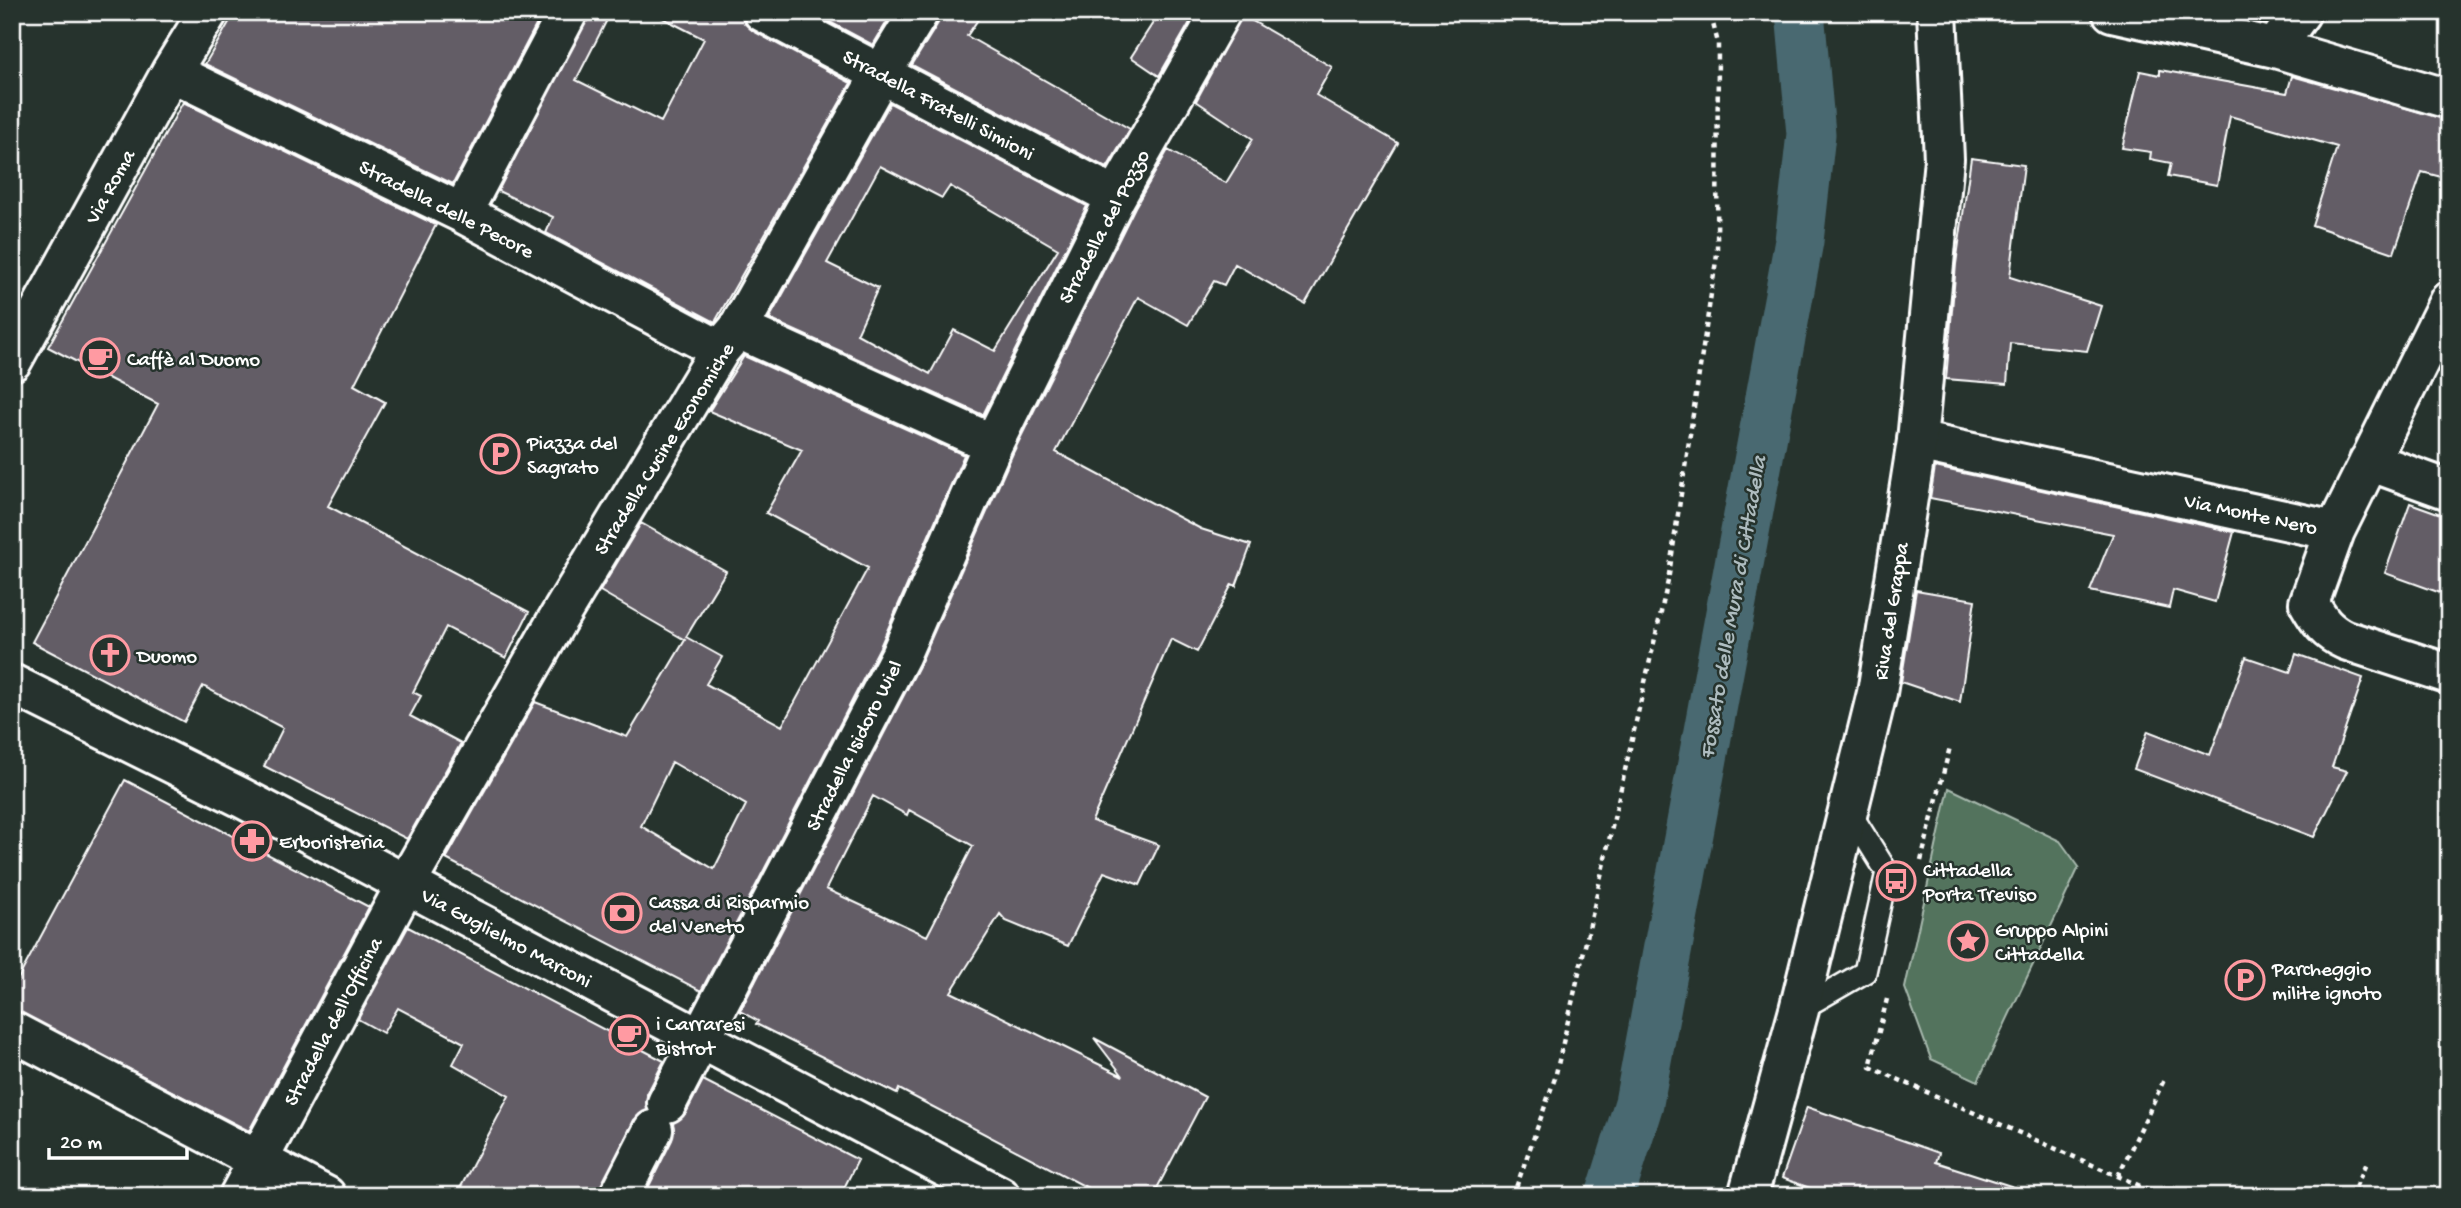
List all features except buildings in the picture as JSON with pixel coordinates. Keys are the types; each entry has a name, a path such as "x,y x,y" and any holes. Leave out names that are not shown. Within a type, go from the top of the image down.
{"street":[{"name":"Via Roma","path":"12,361 171,72 208,12"},
{"path":"462,213 568,12"},
{"name":"Stradella Fratelli Simioni","path":"762,12 882,72 1116,197"},
{"name":"Stradella Cucine Economiche","path":"406,884 556,622 729,340 919,12"},
{"name":"Stradella del Pozzo","path":"993,444 1116,197 1221,12"},
{"name":"Riva del Grappa","path":"1748,1196 1800,1010 1877,693 1917,441 1944,159 1937,12"},
{"path":"2112,12 2275,48 2449,99"},
{"path":"2275,48 2301,12"},
{"name":"Stradella delle Pecore","path":"171,72 729,340 993,444"},
{"name":"Via Monte Nero","path":"1917,441 2335,531 2449,301"},
{"name":"Stradella Isidoro Wiel","path":"619,1196 900,656 993,444"},
{"path":"2369,461 2449,490"},
{"path":"2335,531 2309,603 2317,618 2329,633 2345,640 2449,674"},
{"name":"Via Guglielmo Marconi","path":"12,684 406,884 1000,1196"},
{"name":"Stradella dell'Officina","path":"239,1196 406,884"},
{"path":"12,1031 326,1196"}],"lane":[{"path":"1800,1010 1865,972 1874,939 1887,872 1849,811"}],"path":[{"path":"1514,1196 1555,1077 1668,581 1717,254 1717,43 1710,12"},
{"path":"1920,867 1950,747"},
{"path":"1890,987 1870,1067 2163,1196"},
{"path":"2118,1176 2165,1078"},
{"path":"2351,1196 2367,1163"}],"green space":[{"path":"1949,788 2060,841 2079,867 1978,1081 1931,1059 1905,988"}],"waterway":[{"name":"Fossato delle Mura di Cittadella","path":"1610,1196 1639,1103 1799,241 1811,134 1800,12"}],"place":[{"name":"Caffè al Duomo","path":"100,358"},
{"name":"Piazza del Sagrato","path":"500,454"},
{"name":"Duomo","path":"110,655"},
{"name":"Erboristeria","path":"252,841"},
{"name":"Cittadella Porta Treviso","path":"1896,881"},
{"name":"Cassa di Risparmio del Veneto","path":"622,913"},
{"name":"Gruppo Alpini Cittadella","path":"1968,941"},
{"name":"Parcheggio milite ignoto","path":"2245,980"},
{"name":"i Carraresi Bistrot","path":"629,1035"}]}
